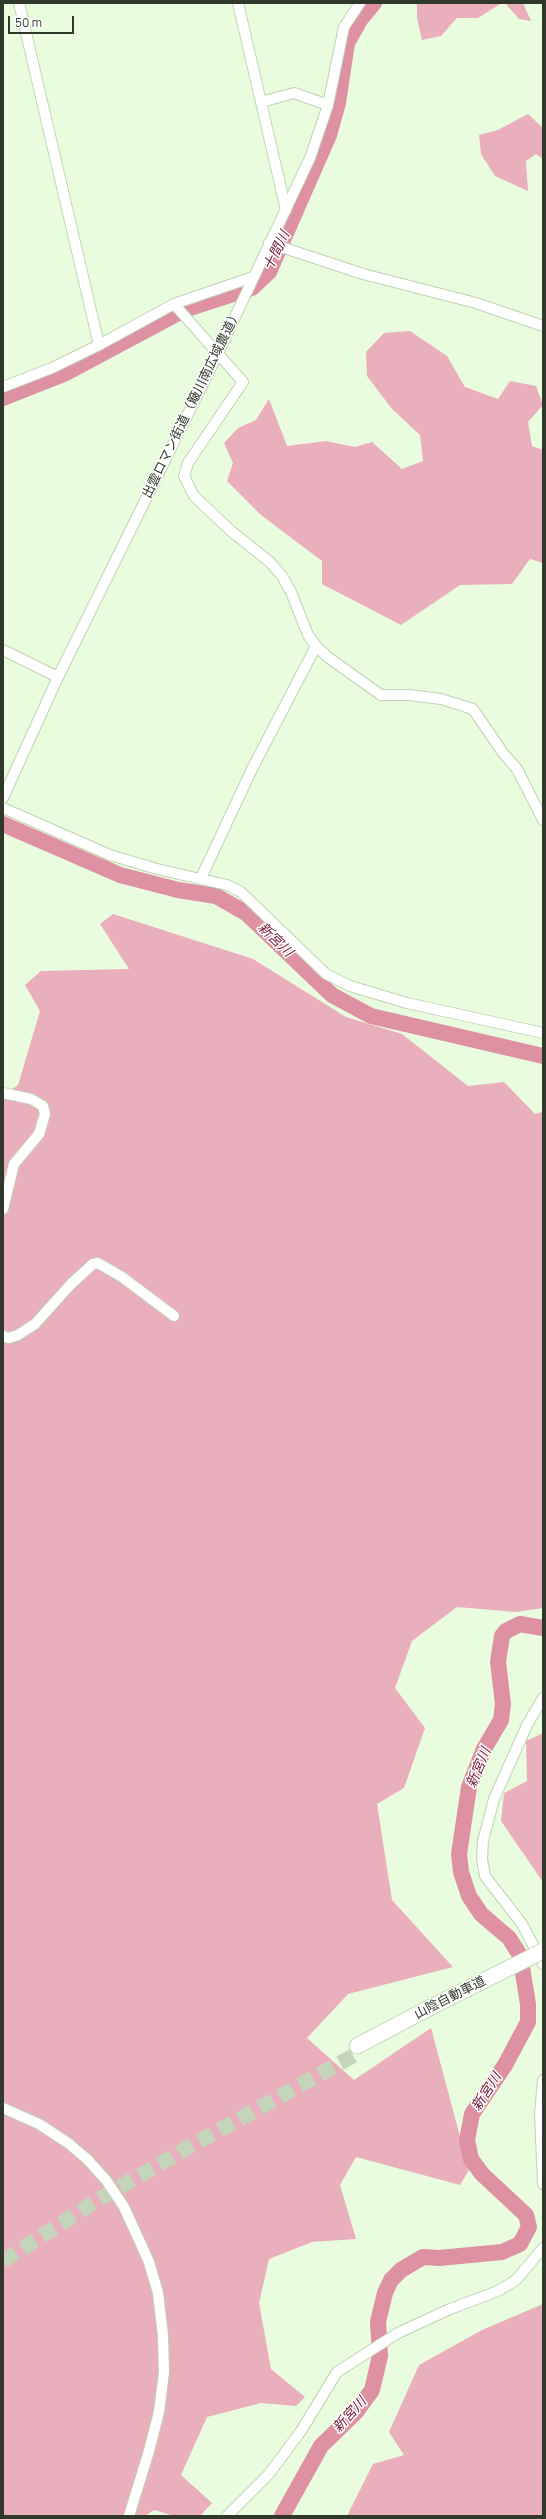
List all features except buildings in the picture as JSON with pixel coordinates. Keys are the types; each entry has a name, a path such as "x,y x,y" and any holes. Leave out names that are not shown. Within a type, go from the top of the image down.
{"highway":[{"name":"山陰自動車道","path":"358,2049 543,1951"},
{"name":"山陰自動車道","path":"437,2008 543,1957"}],"street":[{"path":"18,3 98,345"},
{"path":"238,3 286,210"},
{"name":"出雲ロマン街道（簸川南広域農道）","path":"3,798 58,678 218,353 310,158 328,105 344,27 360,3"},
{"path":"261,102 294,93 328,105"},
{"path":"269,243 363,274 476,303 543,326"},
{"path":"3,387 52,368 174,304 253,277"},
{"path":"174,304 243,382 188,463 184,476 194,496 231,531 270,562 282,576 291,592 308,635 316,646 329,658 381,695 409,694 441,699 473,709 503,753 517,769 543,820"},
{"path":"201,878 252,769 316,646"},
{"path":"3,650 58,678"},
{"path":"3,808 110,854 157,869 201,878 242,892 326,974 350,986 407,1003 543,1033"},
{"path":"3,1093 31,1099 43,1106 45,1114 39,1134 14,1164 3,1210"},
{"path":"3,1336 9,1338 18,1335 35,1324 70,1284 93,1264 98,1263 122,1277 174,1316"},
{"path":"543,1698 527,1725 494,1799 483,1841 482,1859 485,1876 522,1924 543,1964"},
{"path":"543,2080 540,2114 543,2184"},
{"path":"3,2108 39,2124 68,2142 87,2159 106,2180 124,2207 148,2262 158,2293 163,2336 164,2372 159,2412 149,2451 129,2516"},
{"path":"227,2516 269,2474 301,2431 337,2372 398,2333 450,2309 498,2291 516,2280 543,2248"}],"shaded area":[{"path":"417,3 502,3 478,18 457,18 441,36 422,40 417,18"},
{"path":"505,3 523,3 531,21 519,19"},
{"path":"528,114 543,128 543,159 536,154 526,161 528,191 495,176 481,154 479,135 498,130"},
{"path":"410,331 447,356 465,387 498,399 510,381 536,386 543,405 528,422 532,446 543,450 543,563 530,559 512,584 460,585 401,625 322,584 322,561 261,515 227,481 233,463 224,443 238,428 256,420 269,399 287,446 326,441 355,447 372,442 402,469 423,461 420,435 392,409 367,376 366,352 384,333"},
{"path":"113,914 253,959 346,1017 402,1034 468,1086 504,1082 535,1114 543,1112 543,1608 516,1612 457,1607 412,1641 395,1688 425,1728 404,1788 377,1804 392,1900 453,1967 348,1994 307,2038 354,2080 431,2028 469,2170 460,2185 356,2157 340,2185 356,2239 312,2242 269,2259 259,2303 271,2369 305,2397 296,2406 261,2403 207,2417 181,2475 212,2503 200,2516 174,2516 154,2510 145,2516 3,2516 3,1095 18,1085 40,1011 25,985 41,971 129,969 100,924"},
{"path":"543,1733 543,1882 501,1821 504,1793 527,1781 526,1741"},
{"path":"543,2304 543,2516 347,2516 373,2464 404,2455 389,2432 419,2365 482,2330"}],"waterway":[{"name":"十間川","path":"3,398 66,373 184,310 252,288 269,272 329,135 338,103 347,43 360,20 374,3"},
{"name":"新宮川","path":"3,824 120,875 178,890 216,896 246,913 332,995 371,1016 543,1056"},
{"name":"新宮川","path":"282,2516 321,2446 356,2412 372,2390 380,2356 378,2322 385,2293 391,2280 401,2270 423,2257 439,2258 502,2252 520,2244 529,2227 526,2215 482,2174 471,2159 467,2140 472,2114 505,2065 528,2022 528,2004 520,1955 509,1938 481,1914 469,1896 461,1872 459,1854 469,1787 484,1749 501,1720 503,1704 498,1662 502,1636 506,1631 520,1624 543,1628"}],"tunnel":[{"path":"3,2261 96,2201 189,2147 360,2052"}]}
